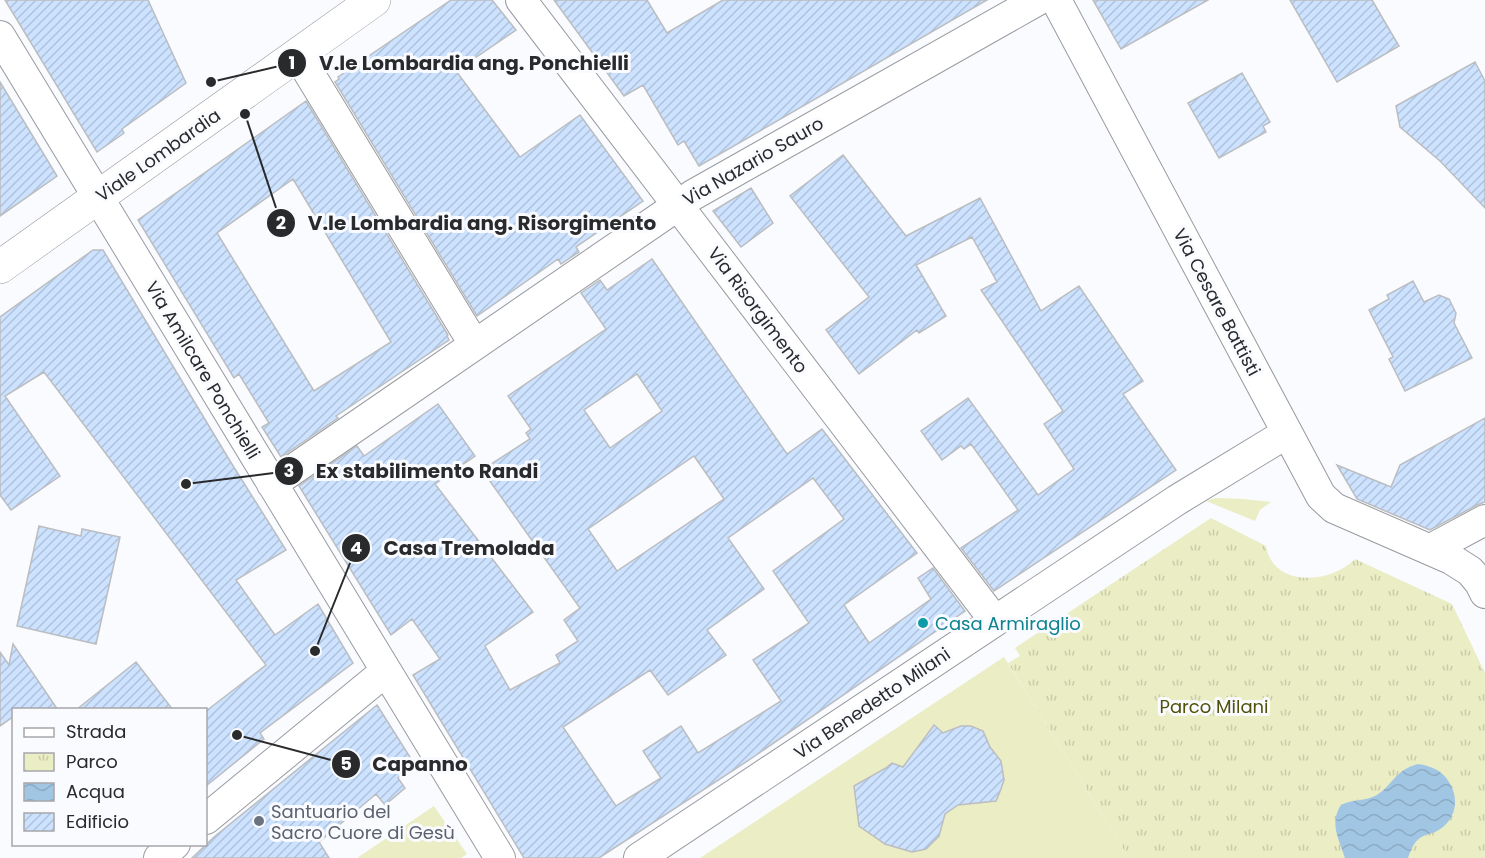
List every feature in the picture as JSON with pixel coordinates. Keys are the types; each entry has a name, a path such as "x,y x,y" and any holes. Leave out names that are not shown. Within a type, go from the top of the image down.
{"street":[{"name":"Viale Lombardia","path":"0,267 374,0"},
{"name":"Via Risorgimento","path":"521,0 995,621"},
{"name":"Via Nazario Sauro","path":"272,484 678,205 1038,0"},
{"name":"Via Cesare Battisti","path":"1056,0 1321,495 1335,508 1431,549 1470,571 1485,593"},
{"name":"Via Amilcare Ponchielli","path":"0,36 500,858"},
{"path":"298,55 474,344"},
{"name":"Via Benedetto Milani","path":"639,858 1177,500 1287,433"},
{"path":"1431,549 1485,520"},
{"path":"207,818 386,671"},
{"path":"159,858 173,846"}],"green space":[{"path":"1215,498 1271,502 1260,510 1255,521 1206,501"},
{"name":"Parco Milani","path":"1211,518 1266,546 1271,560 1279,569 1291,575 1304,578 1318,577 1345,567 1355,559 1452,604 1485,673 1485,858 1129,858 1008,663 1020,656 1015,648"},
{"path":"1004,657 1129,858 700,858"},
{"path":"434,806 467,854 461,858 357,858"}],"water":[{"path":"1418,764 1436,769 1449,782 1455,802 1448,822 1437,831 1418,840 1412,847 1408,858 1345,858 1335,825 1337,812 1341,805 1375,796 1386,788 1398,774"}],"building":[{"path":"5,0 148,0 186,83 122,129 124,133 97,152"},
{"path":"451,0 492,0 516,30 456,71 520,157 580,115 643,201 576,247 579,252 561,264 558,259 477,316 335,82 339,79 338,77"},
{"path":"554,0 647,0 667,33 723,0 987,0 699,166 684,141 678,145 643,85 624,96"},
{"path":"1093,0 1208,0 1121,49"},
{"path":"1290,0 1372,0 1399,46 1337,82"},
{"path":"1475,62 1485,81 1485,208 1440,161 1400,127 1396,106"},
{"path":"1242,73 1270,122 1263,126 1266,132 1219,158 1188,103"},
{"path":"0,82 57,176 0,216"},
{"path":"306,101 449,340 336,416 338,418 281,457 262,427 269,423 239,374 234,378 138,220","holes":["293,179 391,342 314,391 217,233"]},
{"path":"843,155 906,236 980,198 1041,311 1079,286 1143,381 1123,394 1176,470 994,591 961,548 1018,510 971,444 964,449 961,446 942,460 921,431 968,398 1038,495 1074,469 1044,424 1063,411 981,290 997,282 972,237 916,265 946,316 919,333 917,330 859,374 826,330 869,297 790,196"},
{"path":"751,188 773,223 741,247 713,211"},
{"path":"93,250 103,250 286,550 236,580 275,635 318,604 353,663 260,733 264,739 207,785 207,710 266,665 44,372 5,396 60,476 11,510 0,495 0,317"},
{"path":"652,259 787,454 822,429 917,553 844,605 869,643 931,599 918,578 933,568 965,611 749,760 599,858 524,858 413,675 440,659 412,619 391,635 299,486 357,446 364,456 438,404 475,456 435,484 533,612 485,646 510,690 560,663 556,655 578,641 564,620 580,608 482,470 530,439 526,433 531,429 508,396 606,329 581,293 600,280 607,290","holes":["637,374 662,411 610,448 584,410","694,456 724,499 617,571 588,529","813,478 844,519 773,571 809,623 753,660 781,701 698,753 681,726 643,751 661,778 616,806 563,727 650,670 668,695 726,655 707,630 764,589 728,538"]},
{"path":"1413,281 1424,302 1439,295 1449,299 1456,313 1454,323 1472,358 1405,391 1389,359 1393,357 1369,310 1389,299 1387,295"},
{"path":"1485,418 1485,502 1430,530 1357,499 1337,465 1391,487 1400,465"},
{"path":"39,526 81,536 82,529 120,537 96,644 17,626"},
{"path":"13,644 57,708 12,708 12,717 0,726 0,652 9,665"},
{"path":"136,662 171,708 78,708"},
{"path":"377,705 415,765 398,778 405,788 385,805 376,794 319,842 329,858 192,858 214,837"},
{"path":"934,725 943,733 961,726 971,726 983,731 990,747 1001,761 1004,780 996,801 958,805 945,814 939,836 926,849 912,852 885,844 859,826 854,786 892,763 903,767"}],"place":[{"name":"V.le Lombardia ang. Ponchielli","path":"211,82"},
{"name":"V.le Lombardia ang. Risorgimento","path":"245,114"},
{"name":"Ex stabilimento Randi","path":"186,484"},
{"name":"Casa Armiraglio","path":"923,623"},
{"name":"Casa Tremolada","path":"315,651"},
{"name":"Capanno","path":"237,735"},
{"name":"Santuario del Sacro Cuore di Gesù","path":"259,821"}]}
